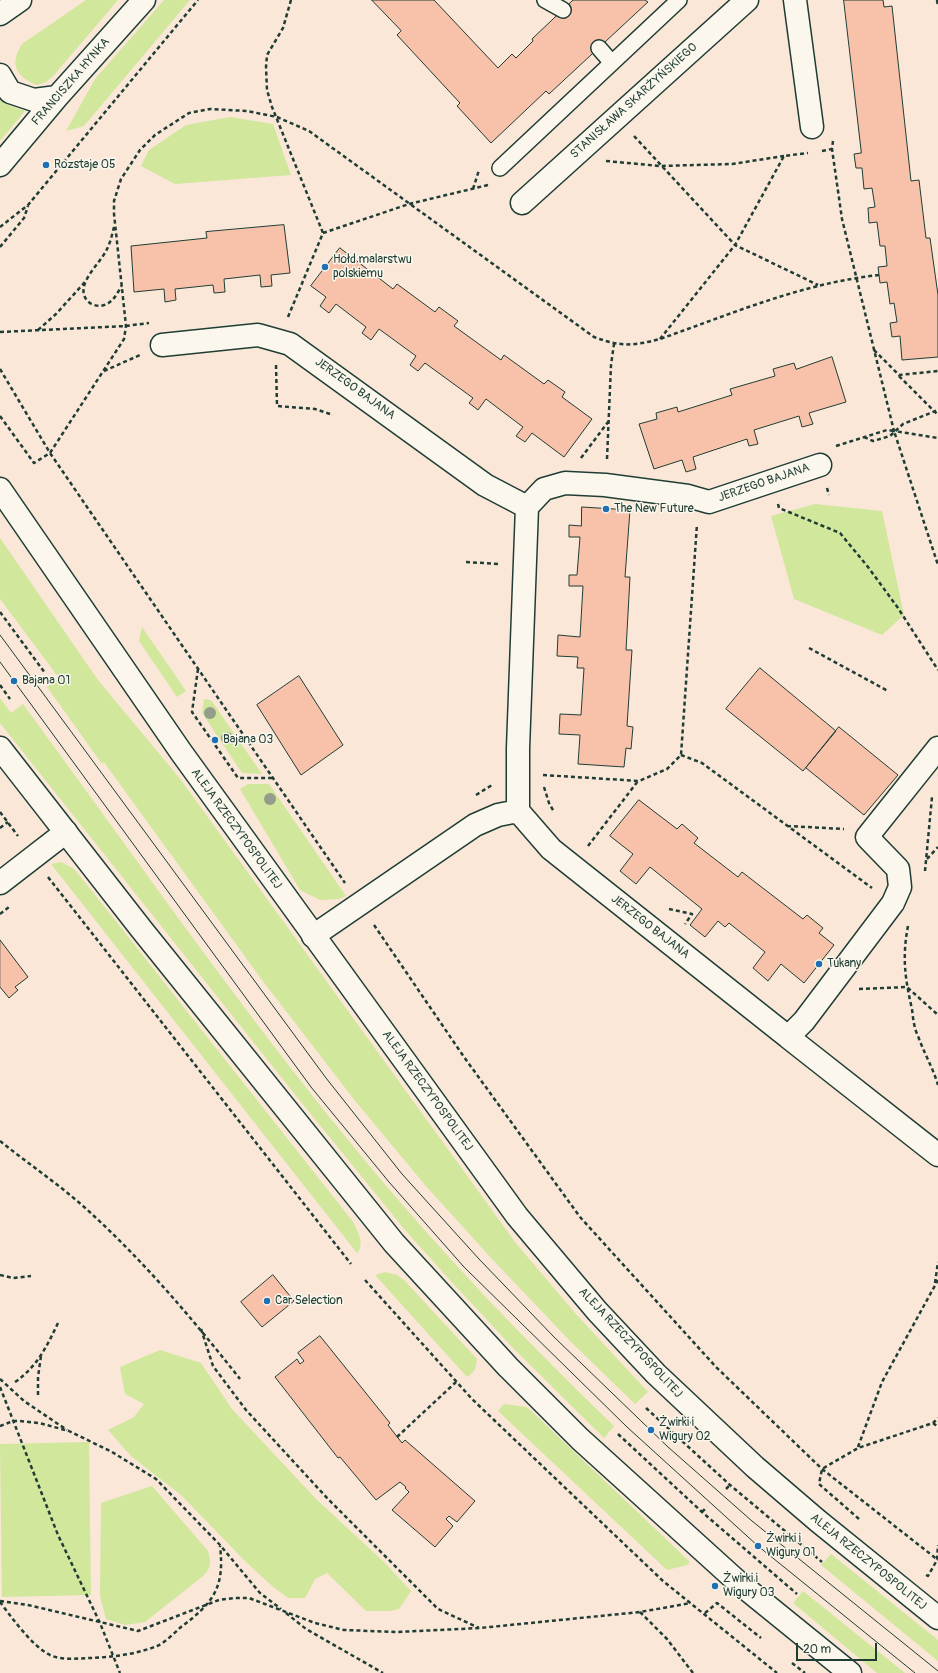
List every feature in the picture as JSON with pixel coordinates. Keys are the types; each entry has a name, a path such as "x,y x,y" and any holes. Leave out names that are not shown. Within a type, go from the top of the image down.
{"main road":[{"path":"0,24 0,14 20,0"},
{"name":"FRANCISZKA HYNKA","path":"0,165 144,0"},
{"name":"STANISŁAWA SKARŻYŃSKIEGO","path":"522,203 616,116 747,0"},
{"path":"795,0 812,127"},
{"path":"0,75 10,92 34,100 58,97"},
{"name":"JERZEGO BAJANA","path":"162,345 258,335 290,344 305,352 486,485 527,507 544,489 565,483 605,485 688,496 709,502 825,456"},
{"name":"ALEJA RZECZYPOSPOLITEJ","path":"0,489 181,752 517,1216 597,1311 656,1374 754,1467 938,1618"},
{"path":"313,936 475,825 498,815 518,811 518,748 527,507"},
{"path":"0,748 142,930 394,1243 508,1367 580,1439 739,1583 850,1673"},
{"path":"788,1037 804,1021 893,903 900,887 898,869 867,837 938,748"},
{"name":"JERZEGO BAJANA","path":"518,811 551,849 938,1155"},
{"path":"0,882 66,832"}],"lane":[{"path":"545,0 563,10"},
{"path":"500,168 679,0"},
{"path":"598,48 612,63"}],"path":[{"path":"0,227 28,205 198,0"},
{"path":"288,317 323,233 267,90 267,55 283,28 291,0"},
{"path":"937,0 938,6"},
{"path":"0,416 34,463 50,453 124,339 126,326 114,227 114,201 122,179 140,150 170,124 189,113 210,109 247,112 277,117 309,131 594,337 614,344 638,344 660,340 764,302 819,286 856,278 879,276"},
{"path":"616,116 660,166 735,245 819,286"},
{"path":"833,140 832,149 842,219 873,349 894,431 938,566"},
{"path":"572,157 660,166 732,164 832,149"},
{"path":"660,340 735,245 784,156"},
{"path":"473,189 480,166"},
{"path":"323,233 409,204 493,184 522,203"},
{"path":"0,247 24,218 28,205"},
{"path":"37,330 56,314 87,280 107,250 114,227"},
{"path":"87,280 84,289 84,296 92,305 98,307 111,302 122,285"},
{"path":"280,317 288,317 294,321"},
{"path":"0,332 126,326 156,323"},
{"path":"275,339 277,406 314,409 333,414"},
{"path":"605,485 611,365 614,344"},
{"path":"104,371 162,345"},
{"path":"873,349 937,411 938,415"},
{"path":"0,369 50,453 464,1057 580,1217 716,1367 822,1469 938,1560"},
{"path":"899,375 938,371"},
{"path":"864,437 873,441 890,436 903,424 937,411"},
{"path":"580,459 609,421"},
{"path":"825,456 864,437 887,430 938,438"},
{"path":"779,508 840,533 868,566 898,608 938,670"},
{"path":"556,816 549,803 541,775 639,781 667,769 681,755 689,616 697,520"},
{"path":"466,562 525,566"},
{"path":"0,612 45,674"},
{"path":"809,648 888,691"},
{"path":"198,669 192,712 238,778 274,778"},
{"path":"0,685 10,699"},
{"path":"681,755 702,763 893,903"},
{"path":"572,866 639,781"},
{"path":"932,796 926,860 938,847"},
{"path":"0,812 18,836"},
{"path":"0,828 8,822"},
{"path":"46,874 351,1264"},
{"path":"665,908 692,914 684,926"},
{"path":"908,923 904,946 904,965 907,987 917,1035 935,1073 938,1085"},
{"path":"907,987 938,1015"},
{"path":"0,1141 94,1216 151,1273 201,1329 240,1379"},
{"path":"935,1283 938,1262"},
{"path":"0,1275 19,1278 31,1276"},
{"path":"365,1280 456,1382 663,1581 705,1613 777,1673"},
{"path":"858,1448 882,1382 938,1280"},
{"path":"38,1395 38,1377 42,1356 58,1323"},
{"path":"201,1329 213,1366 246,1410 328,1499 438,1609 480,1628"},
{"path":"15,1382 28,1372 42,1356"},
{"path":"0,1379 24,1401 69,1431 112,1452 156,1479 220,1545 260,1592 306,1628 383,1673"},
{"path":"397,1437 456,1382"},
{"path":"0,1387 58,1535 100,1623 120,1673"},
{"path":"646,1408 730,1485 822,1562"},
{"path":"859,1519 819,1484 822,1469 858,1448 933,1423 938,1418"},
{"path":"0,1426 13,1421 39,1423 69,1431"},
{"path":"933,1423 938,1427"},
{"path":"618,1434 702,1512 797,1594"},
{"path":"726,1489 730,1485"},
{"path":"702,1512 707,1507"},
{"path":"0,1602 35,1643 50,1655 66,1659 113,1657 158,1645 203,1610 209,1603 219,1583 222,1570 220,1545"},
{"path":"921,1572 928,1576 938,1560 938,1545"},
{"path":"0,1602 28,1605 138,1631 209,1603 234,1598 249,1598 315,1623 344,1630 397,1632 480,1628 640,1612 691,1603"},
{"path":"705,1613 717,1603 761,1638"},
{"path":"640,1612 667,1639 693,1673"},
{"path":"792,1663 805,1673"}],"green space":[{"path":"86,0 118,0 54,75 46,82 37,85 24,78 20,74 15,64 18,51 22,44"},
{"path":"164,0 190,0 84,126 66,131 95,79"},
{"path":"0,100 8,105 25,111 0,141"},
{"path":"230,117 273,124 291,175 175,184 141,166 149,150 186,125"},
{"path":"815,504 882,511 904,615 882,635 794,599 771,516"},
{"path":"0,538 98,680 181,780 515,1242 575,1313 648,1392 635,1404 570,1341 492,1259 425,1185 356,1102 262,980 104,762 102,764 47,687 59,678 0,599"},
{"path":"142,627 186,691 177,697 139,641"},
{"path":"0,698 11,713 23,704 234,994 322,1107 396,1198 487,1298 614,1426 604,1438 514,1349 405,1230 293,1092 0,723"},
{"path":"204,699 211,700 262,774 242,773 202,713"},
{"path":"248,784 269,784 346,896 339,899 320,900 300,890 240,789"},
{"path":"61,862 74,869 88,886 354,1223 361,1242 357,1253 51,864"},
{"path":"385,1272 397,1275 405,1281 477,1359 475,1370 470,1375 467,1377 375,1275"},
{"path":"160,1350 201,1363 232,1409 316,1499 384,1562 411,1591 399,1609 390,1611 366,1611 327,1573 315,1579 305,1598 288,1598 272,1586 245,1561 181,1495 131,1456 108,1430 134,1417 144,1404 125,1394 120,1367"},
{"path":"504,1404 527,1407 690,1562 687,1565 667,1570 498,1411"},
{"path":"89,1442 91,1595 2,1597 0,1444"},
{"path":"152,1486 208,1551 210,1564 208,1570 203,1576 145,1622 125,1625 106,1619 100,1596 101,1503"},
{"path":"831,1554 938,1640 938,1661 821,1565"},
{"path":"803,1591 905,1673 877,1673 793,1603"}],"building":[{"path":"372,0 434,0 498,68 512,54 516,58 533,41 532,39 573,0 645,0 648,2 549,94 546,91 491,143 457,106 460,103 397,35 401,31"},
{"path":"844,0 883,0 884,7 892,6 911,181 919,180 926,238 930,238 938,295 938,357 902,360 900,336 892,337 890,323 897,322 894,303 890,304 887,282 880,283 878,267 887,266 885,246 880,246 877,222 869,223 868,208 875,207 872,188 864,189 862,168 856,168 854,154 861,153"},
{"path":"284,225 290,273 271,275 272,286 261,287 260,275 224,279 225,292 214,293 213,285 175,289 176,300 165,302 164,289 134,292 131,246 207,238 206,232"},
{"path":"340,248 393,289 397,284 435,312 439,307 458,321 454,326 501,360 504,355 544,384 548,380 565,392 562,397 592,419 564,457 532,433 525,442 516,436 523,427 486,399 478,410 469,403 473,398 425,363 418,371 410,365 416,356 379,329 371,340 362,333 366,327 336,304 329,313 320,306 326,297 311,286"},
{"path":"832,357 846,402 809,413 813,424 802,427 799,416 754,430 758,444 749,446 747,439 693,457 696,469 686,472 682,460 654,469 639,424 657,419 656,413 677,407 678,412 732,395 730,389 775,376 773,369 794,363 796,369"},
{"path":"582,507 630,510 625,577 630,577 626,650 632,650 627,726 633,727 631,749 626,748 624,767 578,764 580,735 559,734 560,714 581,715 584,668 577,668 578,657 557,656 558,635 580,637 583,586 569,586 569,575 577,575 580,537 569,537 569,525 581,526"},
{"path":"760,668 836,731 803,771 726,709"},
{"path":"299,676 343,745 301,775 257,705"},
{"path":"839,727 898,775 864,815 806,768"},
{"path":"639,800 677,829 682,824 698,838 694,843 738,877 742,872 803,919 807,915 823,928 819,933 834,945 804,983 781,964 768,981 753,968 765,952 729,923 725,927 718,921 705,937 690,925 702,909 650,867 636,884 620,871 633,854 610,836"},
{"path":"0,940 28,977 15,987 18,990 9,998 0,987"},
{"name":"Car Selection","path":"273,1275 294,1301 262,1327 241,1302"},
{"path":"320,1336 390,1423 388,1425 402,1443 405,1440 475,1501 457,1522 449,1516 446,1519 453,1526 435,1547 392,1510 409,1492 405,1488 406,1487 400,1482 376,1500 340,1457 338,1458 275,1377 297,1359 300,1364 304,1361 298,1353"}],"tram line":[{"path":"0,635 326,1078 402,1174 479,1259 554,1337 668,1447 752,1521 938,1671"},
{"path":"0,662 311,1087 389,1182 464,1267 627,1427 758,1546 915,1673"}],"place":[{"name":"Rozstaje 05","path":"46,165"},
{"name":"Hołd malarstwu polskiemu","path":"325,267"},
{"name":"The New Future","path":"606,509"},
{"name":"Bajana 01","path":"14,681"},
{"name":"Bajana 03","path":"215,740"},
{"name":"Tukany","path":"819,964"},
{"name":"Car Selection","path":"267,1301"},
{"name":"Żwirki i Wigury 02","path":"651,1430"},
{"name":"Żwirki i Wigury 01","path":"758,1546"},
{"name":"Żwirki i Wigury 03","path":"715,1586"}]}
